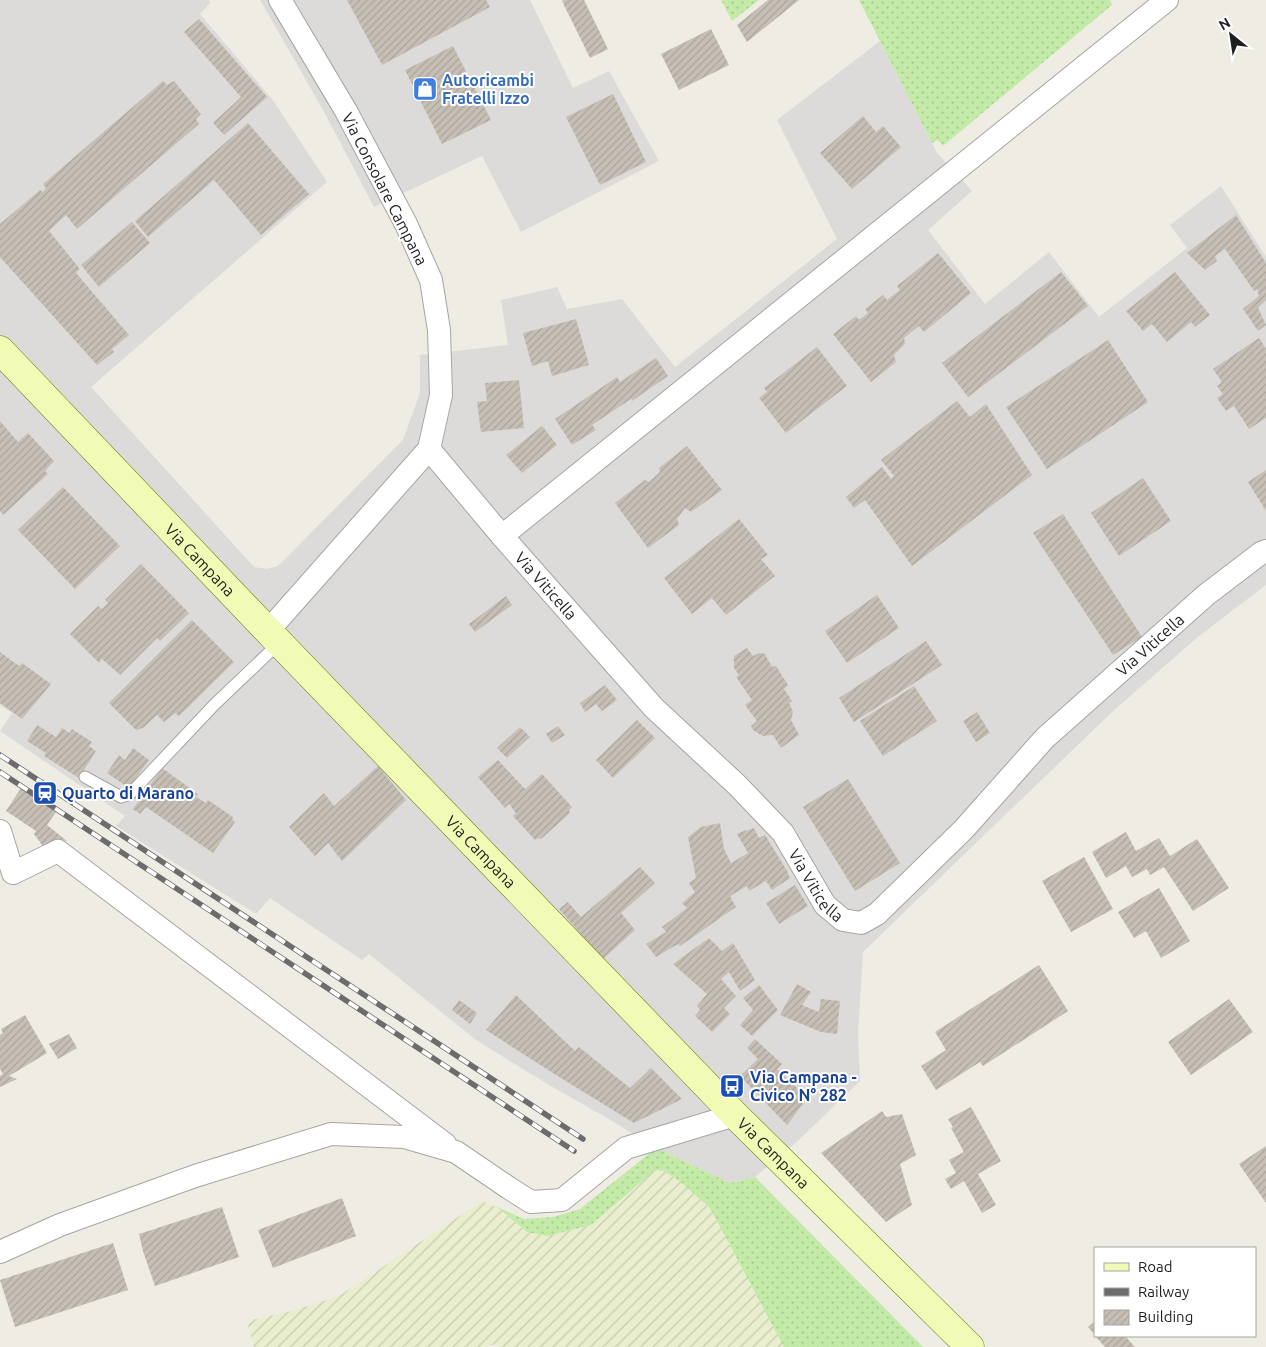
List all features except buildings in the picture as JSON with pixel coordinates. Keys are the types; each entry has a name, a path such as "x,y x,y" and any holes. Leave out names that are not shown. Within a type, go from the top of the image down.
{"main road":[{"name":"Via Campana","path":"0,350 274,637 735,1114 970,1347"}],"street":[{"name":"Via Consolare Campana","path":"274,637 430,448 441,396 439,330 430,280 406,224 346,111 280,0"},
{"path":"502,536 1167,0"},
{"name":"Via Viticella","path":"430,448 502,536 654,708 737,785 783,833 825,906 843,920 860,923 878,914 964,829 1045,738 1206,595 1266,551"},
{"path":"0,831 7,878 58,851 456,1152 531,1202 562,1200 626,1148 735,1114"},
{"path":"0,1252 60,1225 195,1176 331,1134 404,1137 456,1152"}],"lane":[{"path":"85,777 121,797 130,794 214,705 274,637"}],"shaded area":[{"path":"0,0 209,0 210,3 200,14 272,99 327,182 91,387 254,567 267,569 278,566 403,440 420,393 420,355 508,345 501,300 557,287 567,309 622,299 675,367 837,239 777,120 880,41 937,153 972,191 928,230 985,304 1049,252 1099,317 1187,248 1170,225 1221,186 1266,257 1266,585 1199,636 1112,712 863,952 858,1034 860,1081 801,1138 755,1177 730,1183 656,1148 476,1040 369,954 362,960 270,898 256,914 116,826 125,816 0,731 12,713 0,705"},
{"path":"260,0 530,0 573,88 609,71 659,161 521,232 482,156 374,207 322,108"}],"green space":[{"path":"721,0 759,0 732,21"},
{"path":"859,0 1110,0 1112,5 943,146 938,140 932,143"},
{"path":"656,1148 730,1183 755,1177 923,1347 784,1347 710,1208 682,1183 664,1171 655,1170 591,1225 548,1236 527,1232 497,1207 524,1219 553,1217 580,1209"},
{"path":"655,1170 664,1171 682,1183 710,1208 784,1347 497,1347 496,1344 486,1347 254,1347 247,1321 295,1310 339,1296 482,1201 497,1207 527,1232 591,1225"}],"railway":[{"path":"0,755 583,1139"},
{"path":"0,772 574,1151"}],"place":[{"name":"Autoricambi Fratelli Izzo","path":"425,89"},
{"name":"Quarto di Marano","path":"45,793"},
{"name":"Via Campana - Civico N° 282","path":"732,1086"}]}
